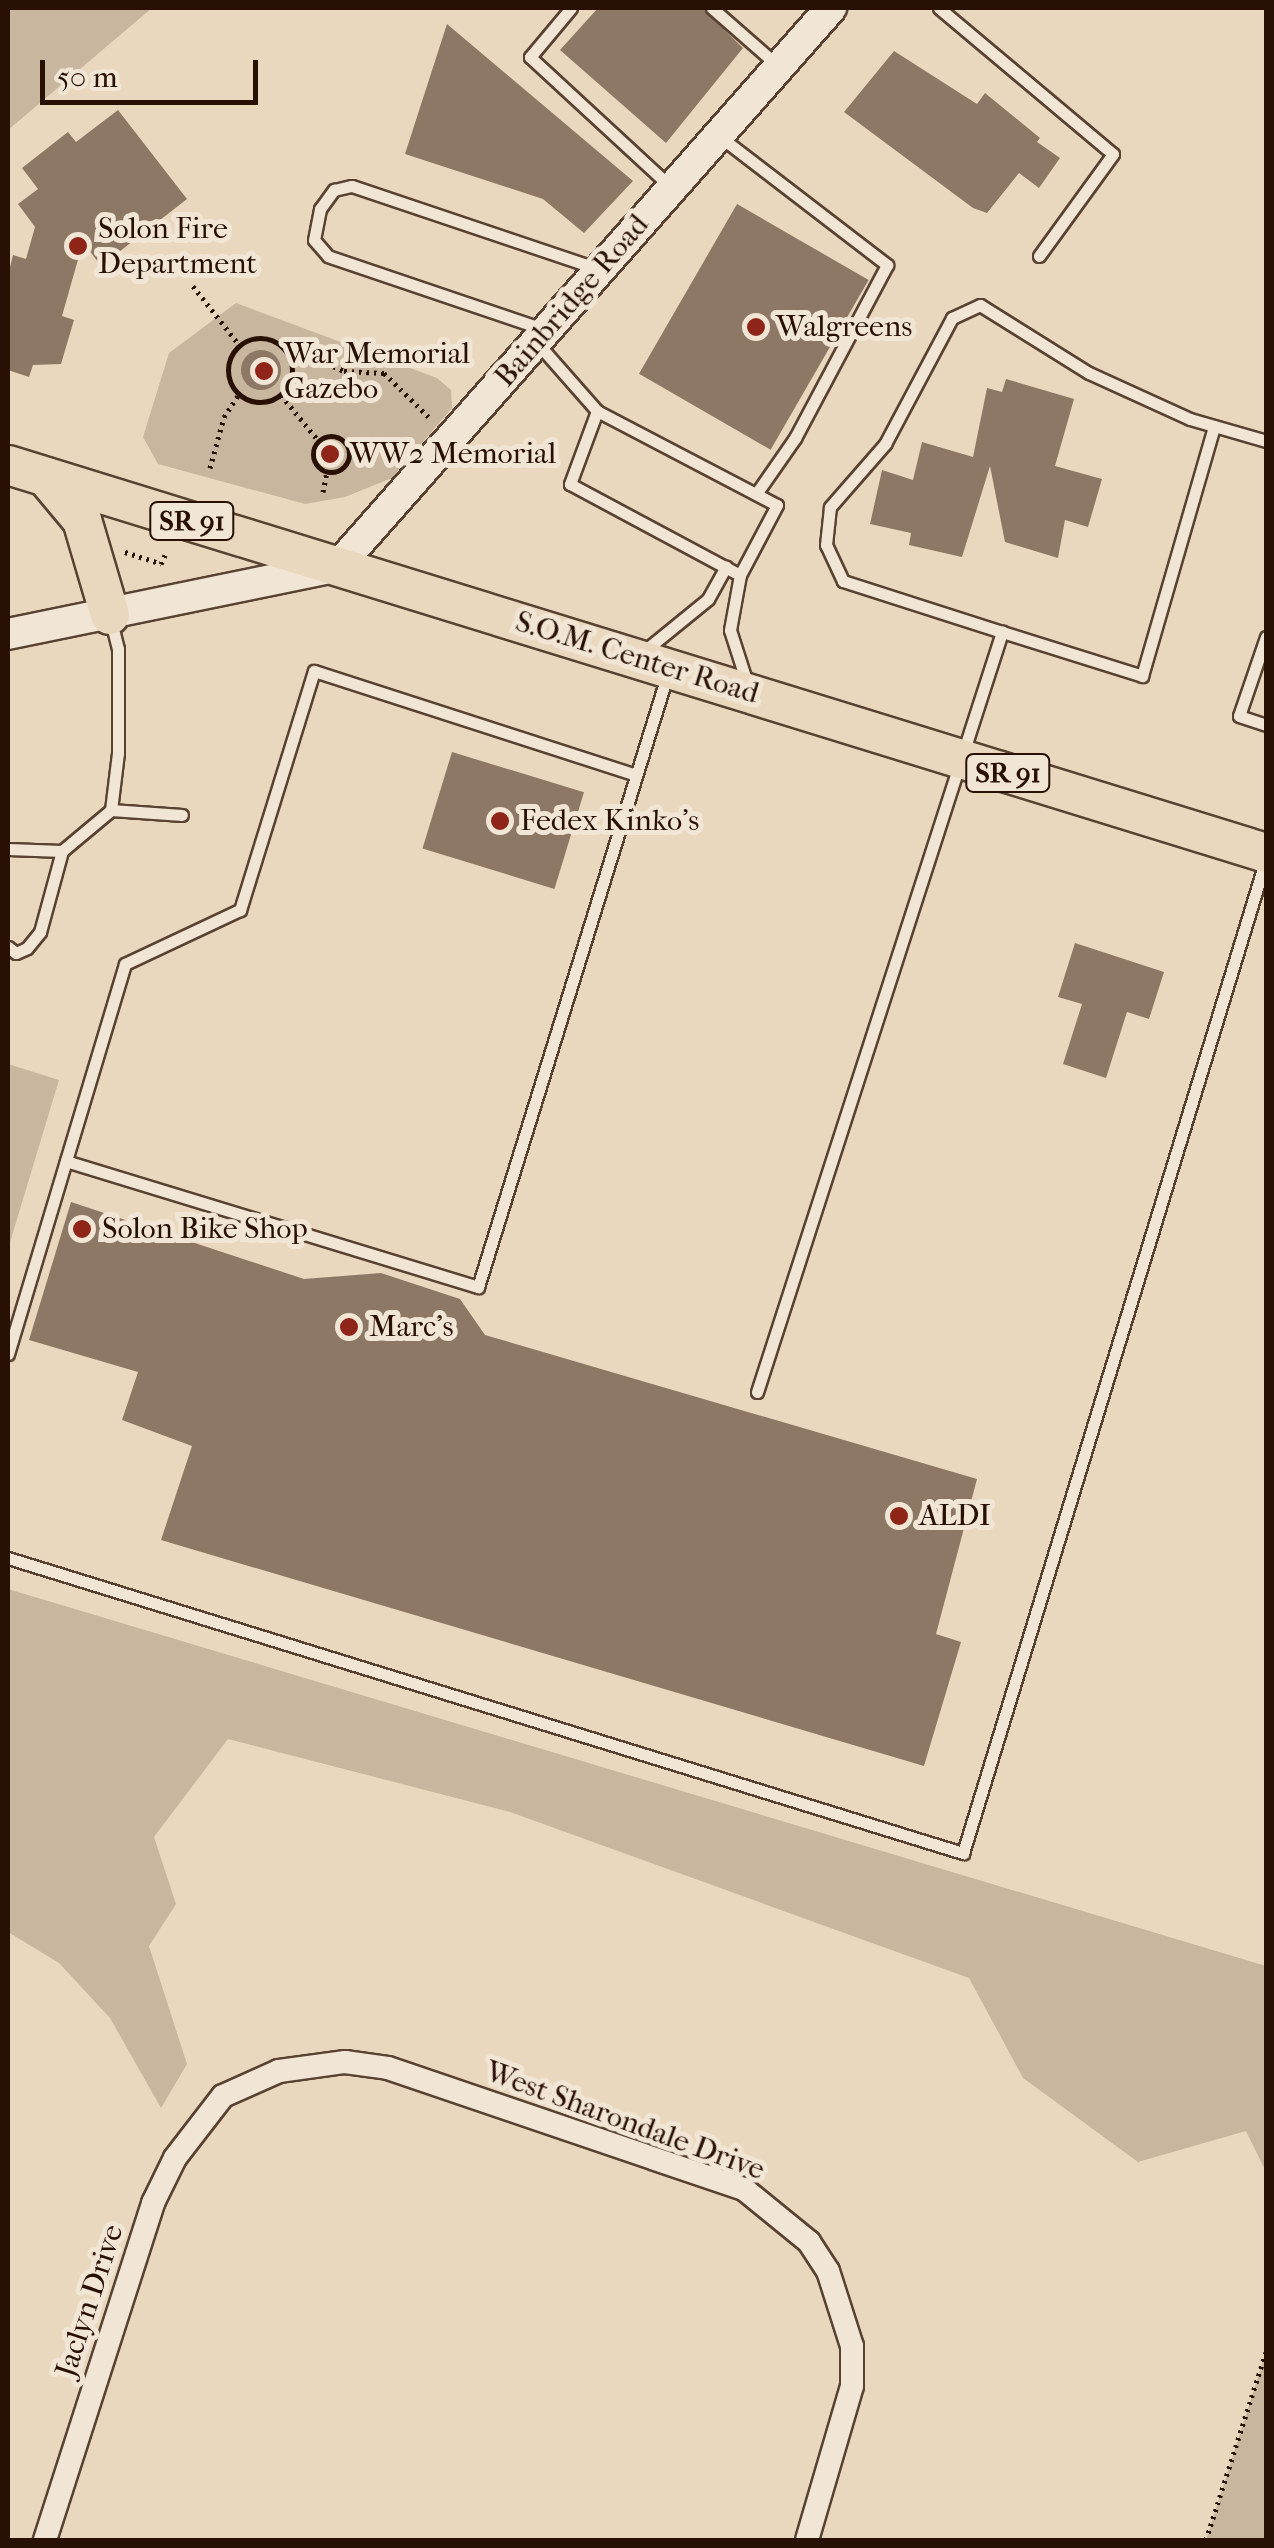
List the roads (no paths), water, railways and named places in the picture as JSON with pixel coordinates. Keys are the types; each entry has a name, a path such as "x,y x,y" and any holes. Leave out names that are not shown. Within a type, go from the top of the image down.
{"main road":[{"name":"S.O.M. Center Road","path":"8,465 1266,856"},
{"path":"46,477 82,520 110,615"}],"street":[{"name":"Bainbridge Road","path":"338,566 832,8"},
{"path":"8,634 338,566"},
{"name":"West Sharondale Drive","path":"223,2096 252,2080 310,2065 345,2062 388,2068 744,2190 780,2213 828,2272 852,2346 843,2429 808,2540"},
{"name":"Jaclyn Drive","path":"44,2540 153,2202 194,2128 223,2096"}],"lane":[{"path":"571,8 530,57 672,188"},
{"path":"712,8 779,67"},
{"path":"939,8 1113,154 1039,256"},
{"path":"718,136 886,265 795,438 756,494"},
{"path":"600,270 352,186 334,190 320,209 314,240 328,256 541,336 597,411 778,505 740,575 730,636 750,693"},
{"path":"1214,426 1142,676 843,581 826,544 830,507 885,444 952,318 980,305 1088,373 1214,426 1266,441"},
{"path":"597,411 570,484 740,575"},
{"path":"66,1161 478,1287 636,774 652,663 708,598 726,567"},
{"path":"110,615 118,649 111,810"},
{"path":"757,1392 1002,632"},
{"path":"1266,637 1239,716 1266,725"},
{"path":"8,1354 125,964 240,910 314,671 636,774"},
{"path":"8,947 16,953 28,948 40,932 62,852 111,810 182,815"},
{"path":"8,849 62,852"},
{"path":"8,1558 963,1852 1266,856"}],"place":[{"name":"Solon Fire Department","path":"78,246"},
{"name":"Walgreens","path":"756,327"},
{"name":"War Memorial Gazebo","path":"264,371"},
{"name":"WW2 Memorial","path":"330,454"},
{"name":"Fedex Kinko's","path":"500,821"},
{"name":"Solon Bike Shop","path":"82,1229"},
{"name":"Marc's","path":"349,1327"},
{"name":"ALDI","path":"899,1516"}]}
